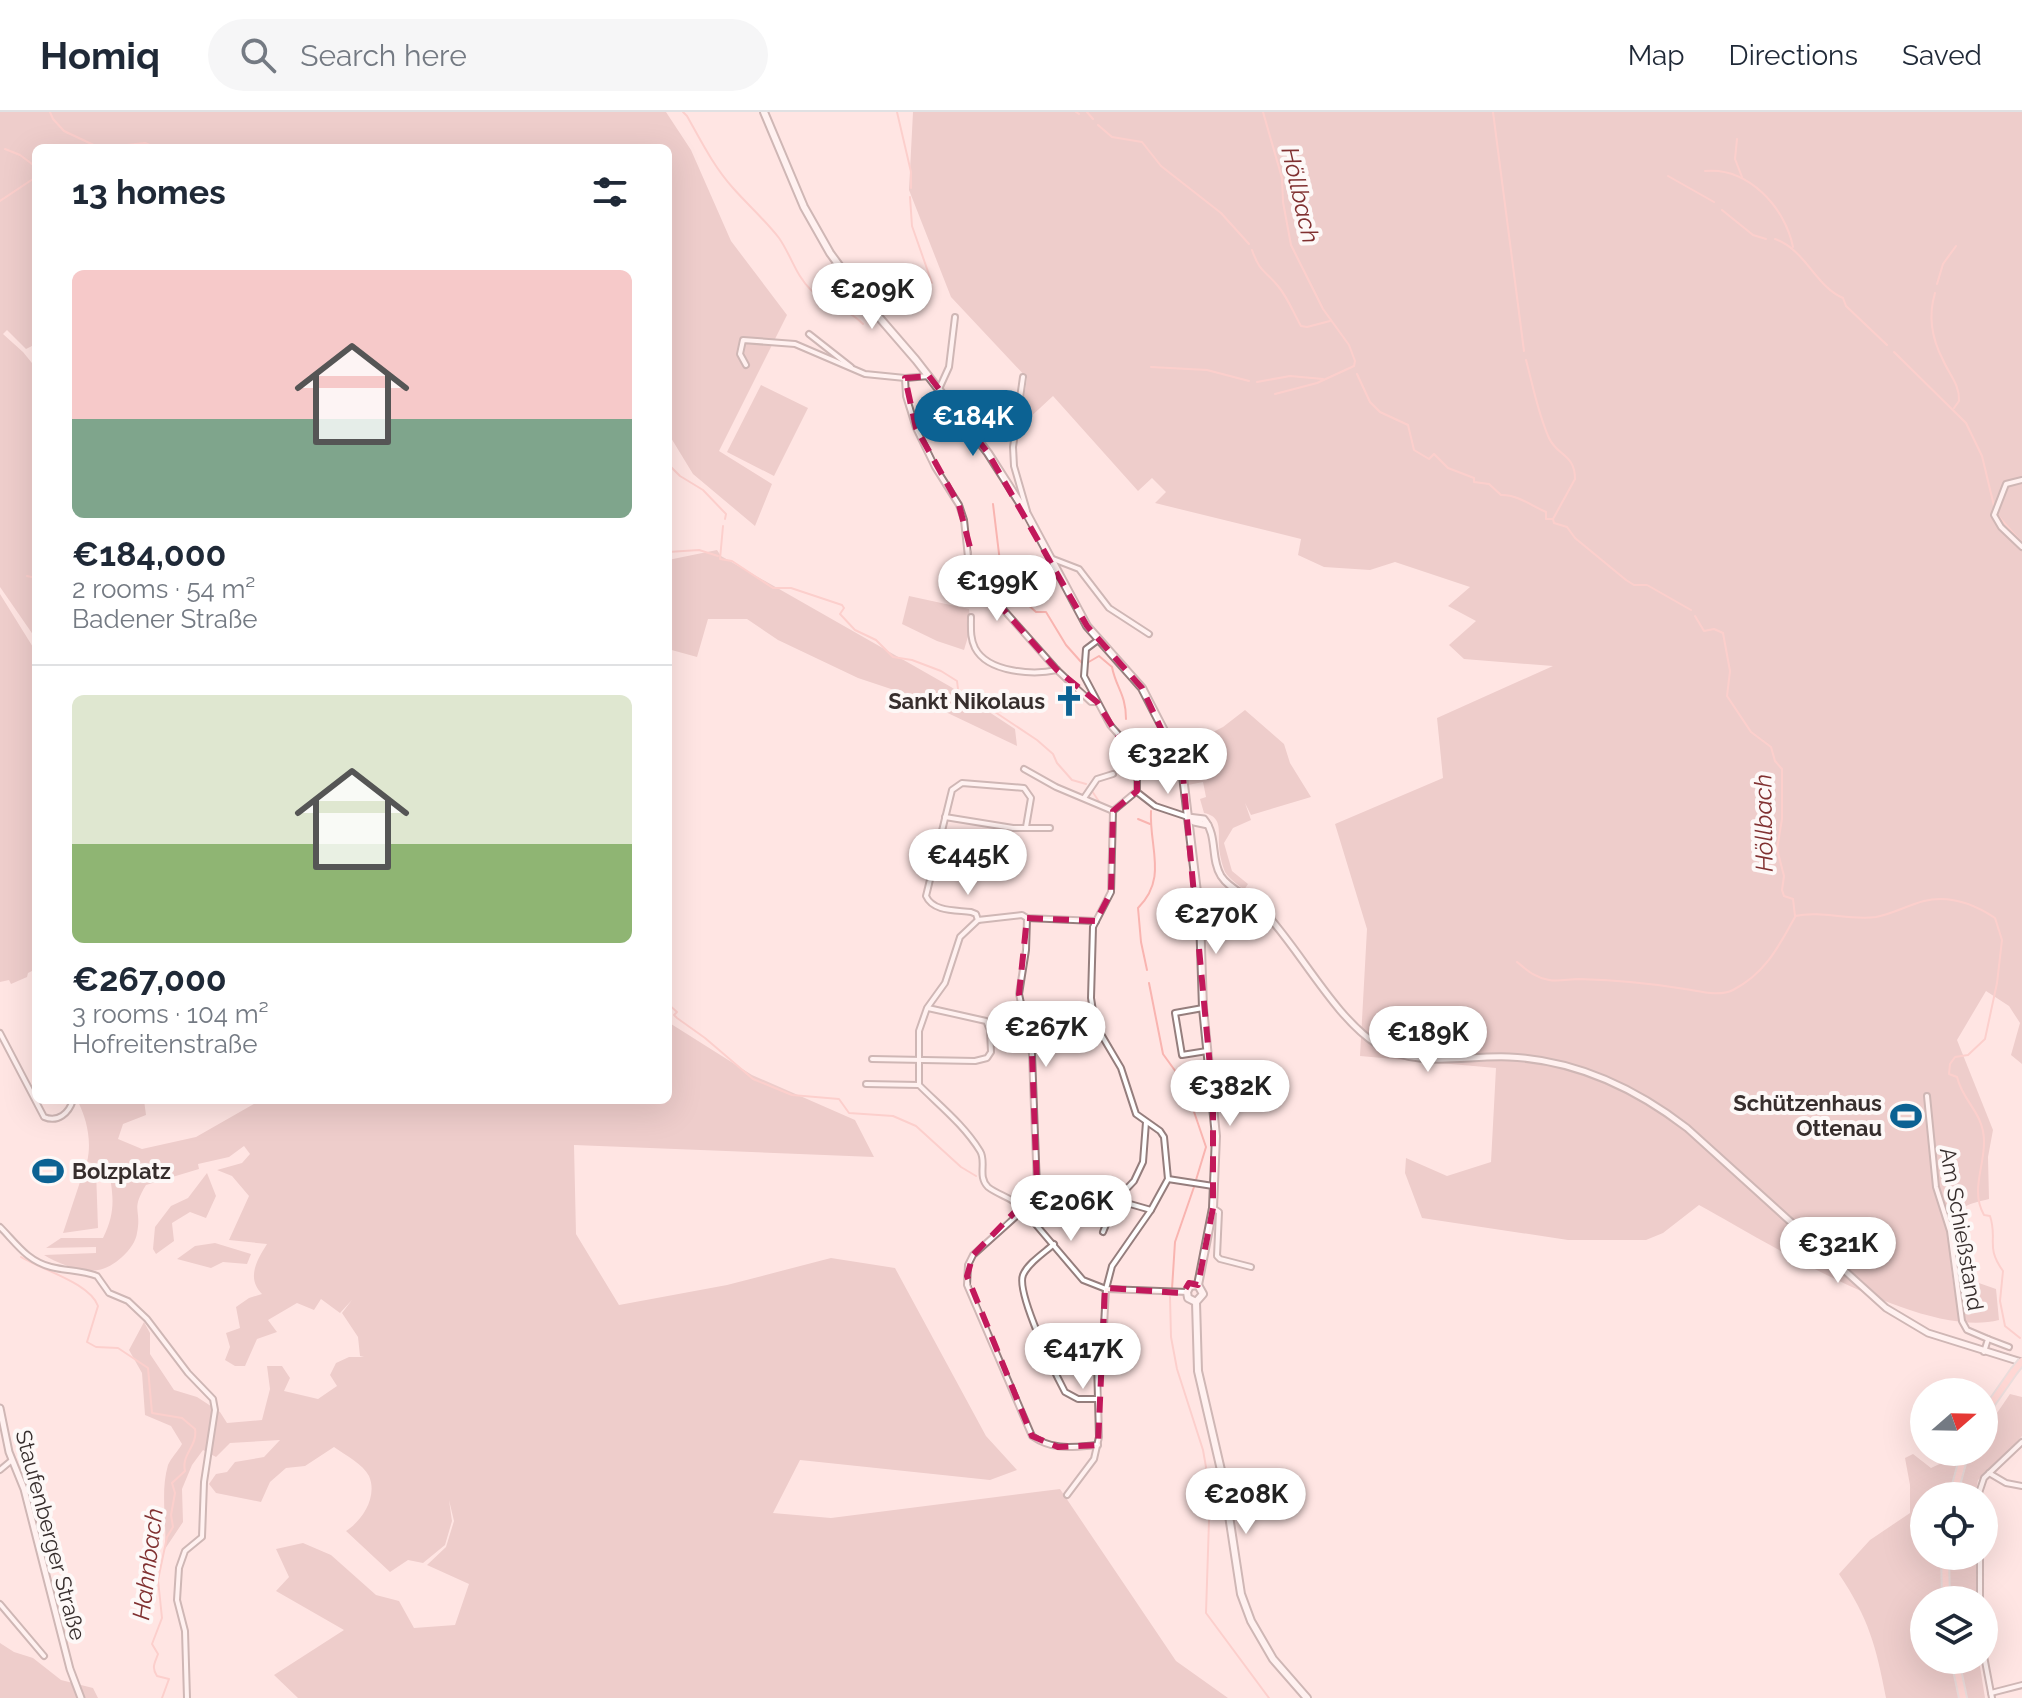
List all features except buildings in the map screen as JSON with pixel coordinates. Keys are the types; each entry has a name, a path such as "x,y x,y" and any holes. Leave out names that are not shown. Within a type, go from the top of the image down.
{"main road":[{"path":"764,112 804,207 830,253 988,453 1027,514 1087,626 1131,673 1152,705 1174,750 1183,776 1200,917 1203,1008 1216,1136 1213,1208 1198,1285"},
{"path":"1196,1302 1188,1298 1187,1292 1190,1286 1198,1285"},
{"path":"1198,1285 1203,1294 1196,1302 1198,1371 1224,1483 1241,1594 1251,1621 1273,1659 1307,1698"},
{"path":"1998,1394 2022,1362"},
{"path":"1958,1674 1963,1698"}],"street":[{"path":"939,389 949,367 955,317"},
{"path":"809,334 856,371"},
{"path":"746,365 740,354 743,340 795,344 856,371 905,378 929,376"},
{"path":"1023,377 1013,447 1014,466 1022,486 1027,514"},
{"path":"905,378 906,396 916,428 959,505 968,557 986,592 1057,670 1091,702 1097,702"},
{"path":"2022,480 2006,484 1994,515 2001,527 2022,547"},
{"path":"1051,558 1079,569 1109,608 1149,634"},
{"path":"971,617 971,636 981,658 1013,669 1057,670"},
{"path":"1098,640 1086,649 1084,676 1110,725 1133,751 1137,766 1137,791"},
{"path":"1024,769 1056,787 1113,811"},
{"path":"1084,798 1097,779 1113,774"},
{"path":"978,920 976,914 971,912 936,907 926,896 952,790 959,784 1024,788 1031,798 1026,827"},
{"path":"1137,791 1155,806 1201,818 1209,825 1222,878 1258,905 1357,1028 1378,1045 1420,1059 1526,1058 1575,1068 1620,1085 1665,1111 1687,1128 1886,1308 1928,1333 2022,1362"},
{"path":"1067,1495 1094,1459 1098,1445 1097,1361 1112,1266 1151,1210 1168,1179 1164,1137 1136,1114 1121,1068 1095,1024 1091,998 1091,940 1096,921 1111,892 1113,811 1137,791"},
{"path":"945,817 1013,828 1050,828"},
{"path":"1096,921 1013,915 978,920 960,937 945,983 927,1008 919,1031 919,1085 965,1130 983,1154 982,1176 987,1186 1012,1198 1083,1280 1106,1289 1187,1292"},
{"path":"1027,918 1019,994 1032,1054 1037,1189 1034,1199 973,1255 968,1265 967,1285 1032,1436 1045,1445 1058,1447 1098,1445"},
{"path":"872,1059 975,1061 987,1058 991,1052 990,1030 986,1021 927,1008"},
{"path":"1203,1008 1175,1013 1182,1055 1207,1051"},
{"path":"0,1033 32,1094"},
{"path":"866,1084 919,1085"},
{"name":"Am Schießstand","path":"1927,1096 1936,1187 1950,1231 1962,1321 1967,1330 1988,1339 1984,1352"},
{"path":"37,1104 44,1117 49,1119 61,1117 71,1104"},
{"path":"1103,1232 1116,1200 1134,1181 1143,1162 1146,1122"},
{"path":"1168,1179 1215,1187"},
{"path":"1034,1199 1097,1205 1116,1200 1151,1210"},
{"path":"1213,1208 1219,1212 1217,1256 1251,1267"},
{"path":"0,1227 14,1245 34,1261 48,1267 97,1276 109,1293 128,1301 147,1319 188,1373 213,1399 215,1410 204,1482 202,1537 185,1551 179,1568 177,1600 185,1631 187,1698"},
{"path":"1054,1244 1027,1270 1021,1285 1023,1294 1065,1392 1078,1399 1098,1399"},
{"path":"1988,1339 2009,1347"},
{"name":"Staufenberger Straße","path":"0,1408 70,1669 81,1698"},
{"path":"1983,1482 2022,1442"},
{"path":"0,1470 12,1460"},
{"path":"1989,1473 2006,1483 2022,1486"},
{"path":"0,1604 44,1656"},
{"path":"1988,1674 1992,1696 2022,1685"}],"highlighted area":[{"path":"929,376 988,453 1087,626 1142,688 1183,776 1213,1099 1213,1208 1198,1285 1189,1283 1183,1293 1105,1288 1098,1445 1058,1447 1032,1436 967,1276 973,1255 1037,1189 1032,1054 1019,994 1027,918 1096,921 1111,892 1113,811 1137,791 1137,766 1097,702 1057,670 979,582 959,505 916,428 905,378"}],"shaded area":[{"path":"0,112 666,112 691,150 731,241 787,315 719,451 772,484 755,526 693,474 672,440 672,144 32,144 32,346 26,349 7,330 3,334 32,363 32,633 0,587"},
{"path":"913,112 2022,112 2022,1064 2011,1055 2020,1023 2009,1006 1986,991 1957,1040 1993,1130 1988,1157 1989,1199 1965,1207 1957,1216 1950,1240 1957,1306 1977,1308 1976,1282 1996,1289 1999,1320 1967,1322 1929,1316 1888,1302 1804,1263 1699,1205 1663,1233 1646,1240 1568,1240 1422,1218 1405,1173 1406,1158 1447,1176 1491,1162 1496,1068 1360,1056 1367,929 1335,824 1443,778 1437,718 1553,666 1464,659 1449,645 1476,621 1448,606 1470,587 1395,562 1370,570 1324,567 1298,555 1301,539 1155,503 1166,492 1152,478 1138,491 1053,396 1026,421 1021,417 1027,378 951,297 909,190"},
{"path":"761,385 808,408 774,476 727,452"},
{"path":"717,550 721,556 951,687 1015,729 1017,746 912,696 858,678 778,640 747,619 708,619 697,657 672,650 672,559"},
{"path":"0,594 32,646 32,971 27,977 11,984 9,980 0,982"},
{"path":"909,596 969,609 971,627 964,650 902,624"},
{"path":"1245,710 1284,744 1290,763 1311,797 1251,815 1245,803 1251,820 1233,828 1224,843 1232,871 1248,884 1244,890 1225,872 1217,821 1204,813 1200,799 1206,797 1203,782 1188,785 1179,749 1223,727"},
{"path":"672,1025 752,1075 855,1120 874,1157 574,1145 576,1234 619,1305 727,1285 831,1258 895,1268 986,1436 1017,1470 990,1480 800,1460 773,1513 831,1518 1060,1489 1176,1661 1228,1698 298,1698 274,1675 344,1630 276,1591 289,1577 276,1549 303,1543 331,1555 376,1595 399,1601 414,1628 455,1625 469,1584 427,1565 446,1547 454,1521 449,1500 452,1521 445,1545 423,1563 408,1560 390,1572 346,1531 367,1508 371,1484 369,1476 358,1464 334,1447 305,1466 286,1468 270,1482 261,1502 216,1493 209,1484 216,1474 227,1472 235,1462 264,1457 280,1440 230,1443 216,1457 203,1450 192,1465 182,1489 183,1522 165,1549 166,1475 169,1462 182,1444 171,1426 145,1415 142,1373 129,1350 144,1322 150,1333 150,1354 174,1390 197,1397 220,1412 227,1423 262,1420 270,1389 267,1366 282,1366 290,1378 284,1391 318,1399 337,1386 330,1375 336,1363 349,1357 364,1357 360,1356 358,1337 342,1313 352,1300 340,1313 321,1299 314,1310 297,1303 268,1320 277,1332 257,1339 245,1366 235,1366 225,1360 230,1347 226,1333 240,1328 236,1307 262,1294 254,1275 267,1244 229,1240 249,1196 232,1176 217,1170 242,1163 250,1154 244,1146 229,1157 198,1164 199,1169 146,1185 137,1205 135,1239 128,1251 110,1266 98,1270 77,1269 44,1255 96,1253 96,1247 46,1248 61,1238 103,1238 111,1218 111,1181 107,1159 100,1165 87,1162 88,1130 79,1104 145,1104 146,1115 123,1124 118,1139 142,1149 196,1137 254,1104 672,1104"},
{"path":"96,1170 98,1228 63,1233 82,1176 87,1171"},
{"path":"207,1173 216,1196 206,1218 190,1212 172,1223 174,1241 156,1254 153,1249 155,1227 171,1206 188,1198"},
{"path":"215,1243 251,1254 247,1264 223,1262 211,1268 177,1259 195,1246"},
{"path":"2010,1394 2022,1397 2022,1436 1998,1462 1998,1412"},
{"path":"1910,1456 1910,1466 1994,1466 1978,1482 1910,1482 1910,1485 1905,1458"},
{"path":"1910,1513 1910,1570 1977,1570 1977,1586 1910,1586 1910,1674 1981,1674 1985,1698 1886,1698 1870,1633 1858,1605 1839,1574 1870,1540"},
{"path":"0,1643 14,1652 33,1658 61,1680 93,1688 98,1698 0,1698"}],"waterway":[{"path":"50,112 64,131 92,144"},
{"path":"683,112 726,180 779,238 806,284 817,295 863,324"},
{"path":"897,112 911,172 911,188"},
{"path":"1087,112 1093,119"},
{"name":"Höllbach","path":"1263,112 1282,178 1291,245 1323,309 1349,345 1355,361 1354,366 1317,383 1275,394"},
{"path":"1493,112 1524,351"},
{"path":"1098,125 1112,137 1142,142 1161,166 1221,213 1249,244"},
{"path":"1737,139 1735,159 1742,177"},
{"path":"136,144 147,144"},
{"path":"5,149 32,164"},
{"path":"1705,171 1721,171 1736,176 1762,192 1782,218 1793,247"},
{"path":"1668,176 1714,202"},
{"path":"0,201 32,180"},
{"path":"910,197 912,226 932,283"},
{"path":"1722,210 1753,235 1766,239"},
{"path":"1775,239 1795,251 1887,345"},
{"path":"1937,284 1943,264 1956,246"},
{"path":"1252,250 1260,267 1285,295 1301,326 1330,321"},
{"path":"1935,293 1932,327 1939,352 1958,390 1959,401 1954,408"},
{"path":"1894,352 1966,423 1982,456 1994,506"},
{"path":"1526,360 1549,438 1569,460 1574,471 1575,479 1553,519"},
{"path":"1151,367 1207,370 1249,381"},
{"name":"Höllbach","path":"1357,374 1370,402 1380,412 1408,425 1414,450 1429,459 1434,454 1448,468 1474,478 1474,482 1489,484 1501,495 1518,498 1546,512 1546,519 1553,519 1554,523 1567,527 1575,538 1626,580 1634,585 1647,585 1691,610"},
{"path":"1257,382 1290,376 1323,379"},
{"path":"672,468 703,490 726,514 725,519"},
{"path":"993,504 1006,585 1036,612 1046,612 1066,645 1082,663"},
{"path":"1999,517 2022,543"},
{"path":"723,526 720,559 732,561 773,588 791,588 842,605 844,608 840,614 855,630 876,640 893,657 912,660 957,681 959,697 978,709 986,706 1037,740 1053,754 1072,780 1086,784"},
{"path":"672,552 699,550 718,556"},
{"path":"27,576 32,577"},
{"name":"Höllbach","path":"1695,616 1704,631 1714,629 1723,633 1730,671 1727,696 1751,732 1771,747 1775,761 1782,769 1782,819 1777,849 1784,876 1782,890 1784,896 1793,899 1795,916 1876,917 1924,901 1943,899 1970,905 1995,918 2002,940 1985,1039 1968,1055 1955,1057 1949,1074 1957,1077 1983,1130 1984,1150 1978,1196 1984,1215 1990,1216 1994,1255 2003,1271 2000,1301 2005,1326 2020,1338"},
{"path":"1087,663 1099,656 1112,667 1126,719"},
{"path":"1092,791 1100,803"},
{"path":"1147,970 1138,908 1147,897 1155,874 1151,811"},
{"path":"1138,819 1150,824"},
{"path":"1517,962 1535,976 1549,980 1619,981 1722,993 1733,990 1762,968 1795,917"},
{"path":"1149,983 1163,1054 1190,1100 1206,1147 1196,1180"},
{"path":"672,1008 677,1012 674,1015 677,1018 753,1079 792,1095 839,1099 849,1113 893,1116 916,1126 961,1167 976,1176"},
{"path":"1172,1289 1175,1242 1194,1187"},
{"name":"Hahnbach","path":"21,1257 86,1290 98,1306 87,1342 96,1347 118,1348 148,1368 152,1413 182,1418 195,1429 194,1440 185,1460 185,1471 172,1483 175,1493 171,1515 173,1527 167,1537 158,1580 162,1618 152,1644 158,1654 155,1673 169,1679 162,1698"},
{"path":"1170,1297 1171,1337 1177,1369 1203,1450 1210,1490 1206,1613 1269,1698"}],"place":[{"name":"Sankt Nikolaus","path":"1069,701"},
{"name":"Schützenhaus Ottenau","path":"1906,1116"},
{"name":"Bolzplatz","path":"48,1171"}]}
